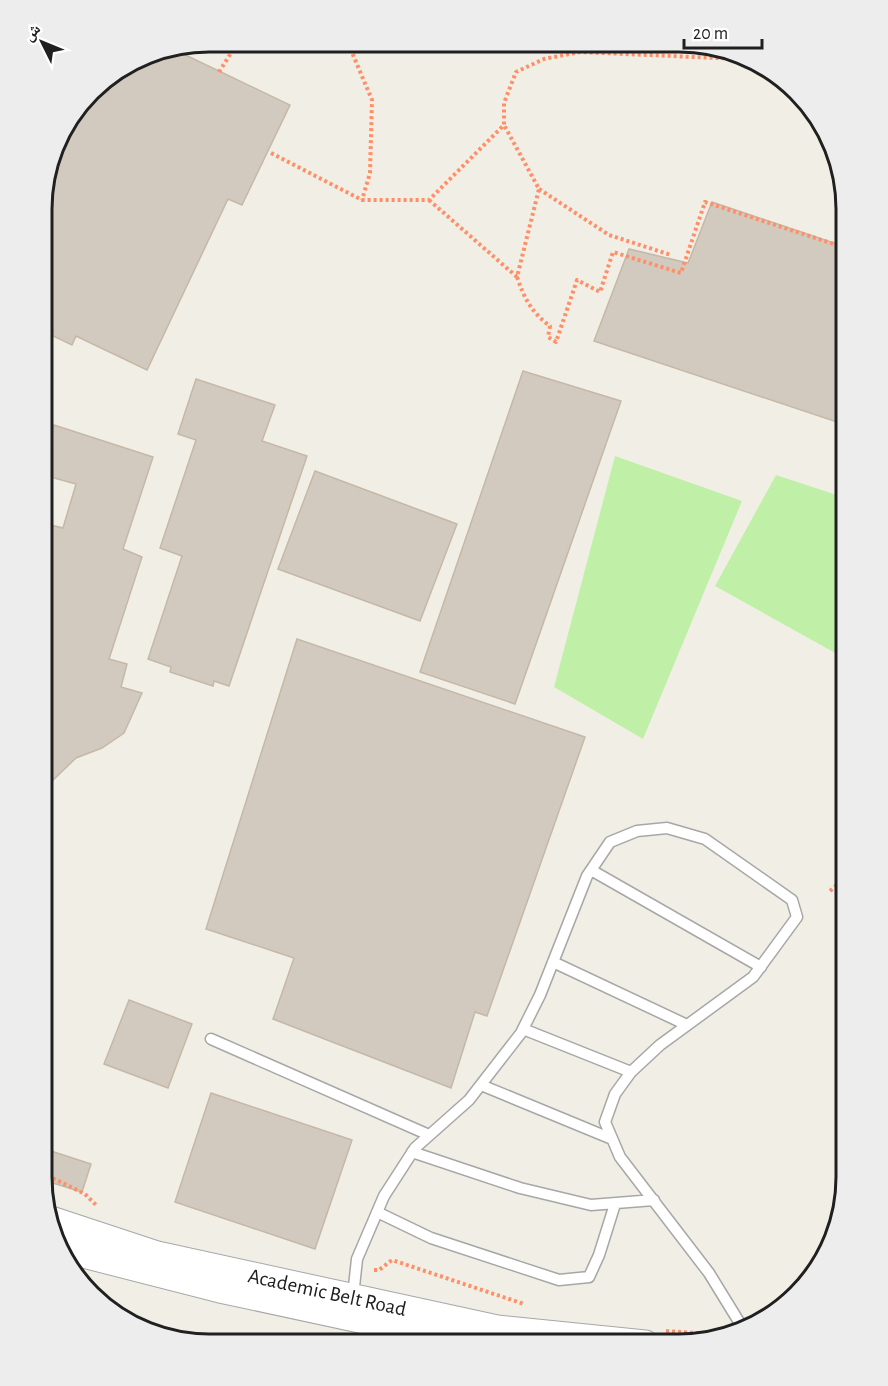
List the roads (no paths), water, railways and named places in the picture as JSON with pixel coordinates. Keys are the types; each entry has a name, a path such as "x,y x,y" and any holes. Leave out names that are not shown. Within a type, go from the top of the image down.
{"street":[{"name":"Academic Belt Road","path":"60,1223 158,1255 440,1334"},
{"name":"Academic Belt Road","path":"71,1251 208,1286 497,1329 595,1334"}],"lane":[{"path":"351,1308 357,1259 384,1196 412,1152 469,1100 523,1029 540,995 591,870 610,843 637,831 667,828 705,839 792,900 797,917 753,977 660,1045 631,1072 615,1094 604,1122 620,1157 709,1273 739,1322"},
{"path":"591,870 761,967"},
{"path":"553,962 687,1025"},
{"path":"523,1029 631,1072"},
{"path":"211,1039 429,1135"},
{"path":"481,1085 612,1140"},
{"path":"412,1152 519,1188 591,1205 654,1200"},
{"path":"377,1212 431,1238 560,1280 589,1277 599,1255 615,1204"}]}
